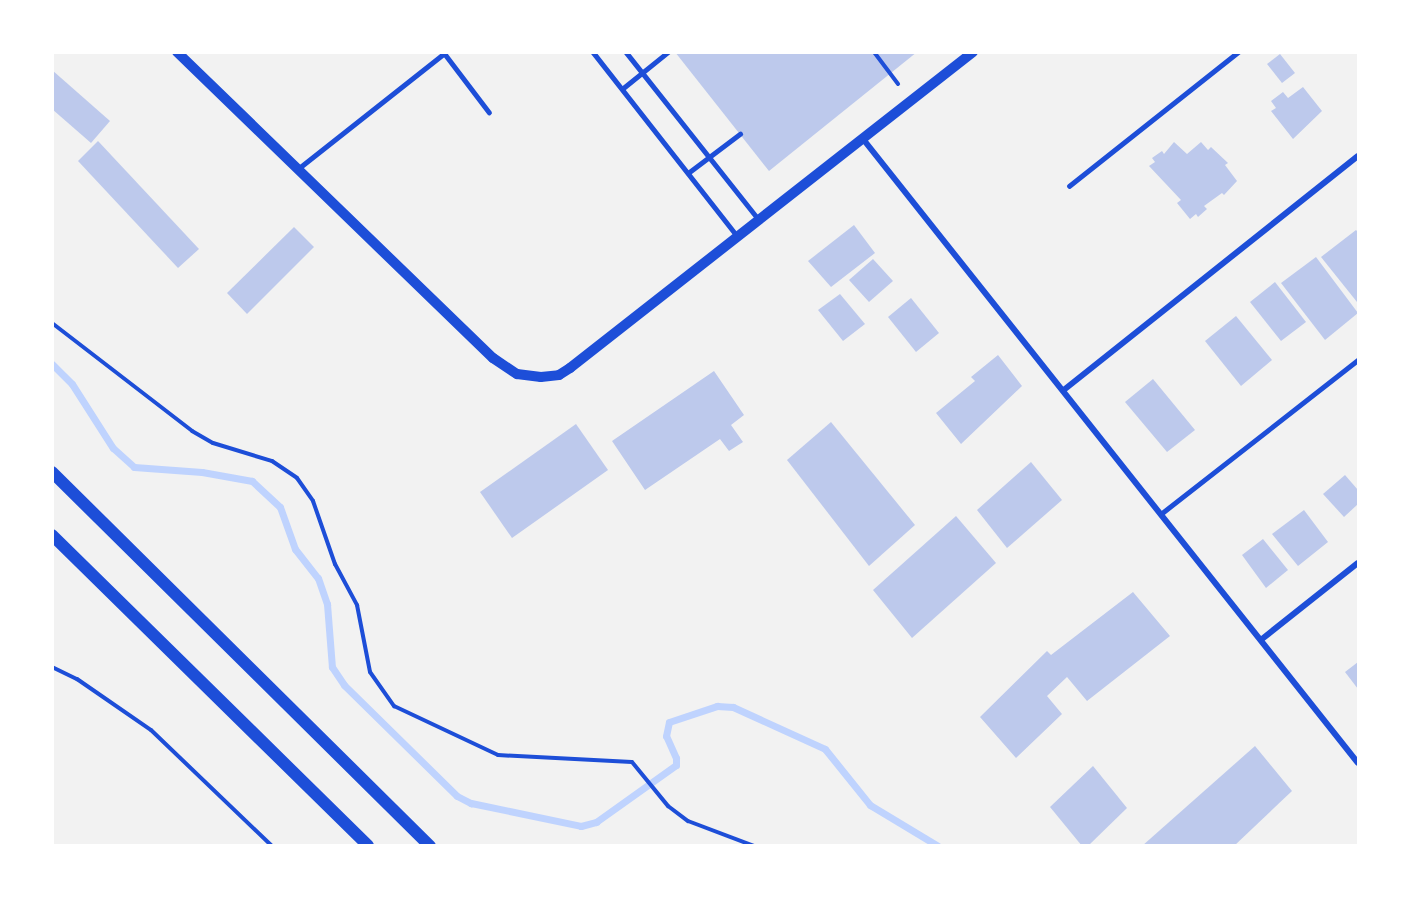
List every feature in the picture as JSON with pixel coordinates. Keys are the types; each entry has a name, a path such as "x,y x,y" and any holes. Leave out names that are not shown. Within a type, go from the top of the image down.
{"main road":[{"path":"52,472 430,846"},
{"path":"52,536 368,846"}],"street":[{"path":"177,52 498,362 517,374 541,377 559,375 570,368 974,52"},
{"path":"862,139 1065,389 1359,763"},
{"path":"1065,389 1359,156"},
{"path":"1262,639 1359,563"}],"lane":[{"path":"593,52 738,237"},
{"path":"626,52 759,220"},
{"path":"622,89 668,52"},
{"path":"1069,186 1238,52"},
{"path":"297,170 446,53 489,112"},
{"path":"688,172 740,134"},
{"path":"1162,513 1359,360"}],"path":[{"path":"874,52 898,84"},
{"path":"52,323 192,431 213,443 272,461 297,478 313,501 335,564 357,605 370,672 394,706 498,755 570,761 628,760 642,772 663,800 688,821 754,846"},
{"path":"52,667 77,679 151,730 272,846"}],"building":[{"path":"675,52 917,52 769,171"},
{"path":"1280,54 1295,73 1282,83 1267,64"},
{"path":"52,70 110,121 91,143 52,109"},
{"path":"1303,87 1322,111 1293,139 1271,111 1276,108 1271,101 1283,92 1288,98"},
{"path":"98,141 199,249 178,268 78,161"},
{"path":"1174,142 1187,154 1201,142 1208,150 1211,147 1228,163 1225,165 1237,181 1224,195 1222,193 1204,206 1207,209 1198,217 1196,214 1190,219 1177,203 1181,200 1149,166 1155,162 1152,158 1162,151 1164,154"},
{"path":"854,225 875,253 831,287 808,261"},
{"path":"294,227 314,247 247,314 227,293"},
{"path":"1356,230 1358,232 1357,302 1321,257"},
{"path":"1316,257 1358,313 1325,340 1281,283"},
{"path":"873,259 893,281 869,302 849,280"},
{"path":"1275,282 1306,322 1281,341 1250,302"},
{"path":"840,294 865,324 843,341 818,310"},
{"path":"911,298 939,333 916,352 888,317"},
{"path":"1236,316 1272,360 1241,386 1205,341"},
{"path":"998,355 1022,386 961,444 936,413 975,381 971,377"},
{"path":"714,371 744,415 731,425 743,442 729,451 720,439 645,490 612,441"},
{"path":"1153,379 1195,430 1167,452 1125,402"},
{"path":"831,422 915,525 869,566 787,460"},
{"path":"576,424 608,470 512,538 480,492"},
{"path":"1031,462 1062,500 1007,548 977,510"},
{"path":"1345,475 1358,490 1358,504 1344,517 1323,494"},
{"path":"1304,510 1328,542 1298,566 1272,534"},
{"path":"956,516 996,563 912,638 873,590"},
{"path":"1263,539 1288,570 1266,588 1242,555"},
{"path":"1133,592 1170,636 1087,701 1067,677 1047,696 1062,714 1016,758 980,717 1047,651 1051,655"},
{"path":"1358,662 1358,689 1345,672"},
{"path":"1255,746 1292,791 1234,846 1142,846"},
{"path":"1093,766 1127,808 1088,846 1082,846 1050,807"}],"waterway":[{"path":"52,364 72,384 113,448 134,467 202,472 252,481 280,507 295,549 318,578 327,604 332,667 344,685 457,796 471,803 581,826 596,822 676,765 676,758 666,736 669,722 717,706 733,707 825,749 870,805 938,846"}]}
